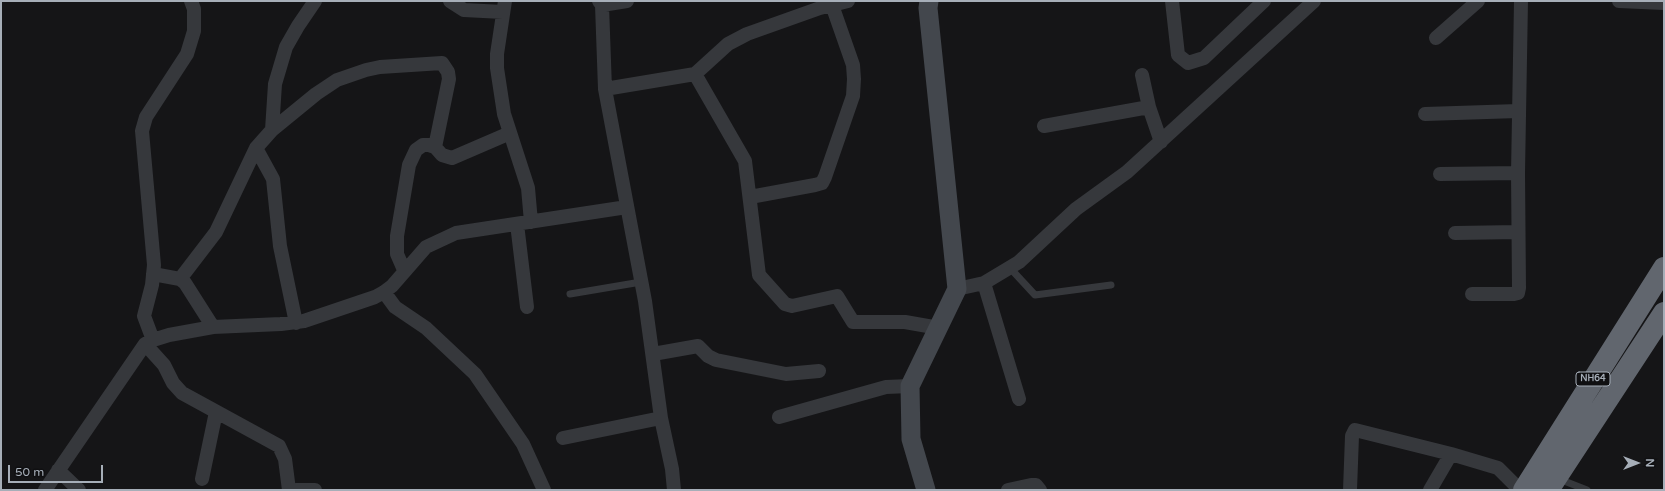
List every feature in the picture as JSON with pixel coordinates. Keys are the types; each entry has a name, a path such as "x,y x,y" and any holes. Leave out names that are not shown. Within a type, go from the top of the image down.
{"highway":[{"name":"NH64","path":"1524,490 1664,268"},
{"name":"NH64","path":"1552,484 1664,313"}],"street":[{"path":"191,1 194,9 194,31 187,54 146,117 142,131 153,274 144,316 149,342 164,365 173,383 182,393 279,446 285,459 289,490"},
{"path":"272,130 275,84 286,47 315,1"},
{"path":"450,1 464,10 504,7 497,54 497,68 502,106 528,188 524,223 527,307"},
{"path":"627,1 600,3 605,89 641,282 653,354 661,418 672,469 674,490"},
{"path":"605,89 695,74 728,44 741,37 824,5 848,1"},
{"path":"926,490 911,439 910,386 939,328 956,289 928,8 929,1"},
{"path":"1172,1 1178,55 1188,63 1204,58 1264,1"},
{"path":"956,289 984,283 1019,262 1076,210 1128,172 1314,1"},
{"path":"1436,38 1478,1"},
{"path":"1472,294 1518,293 1519,288 1518,111 1521,1"},
{"path":"1619,1 1664,3"},
{"path":"750,197 815,185 822,182 825,177 853,96 854,79 852,65 824,5"},
{"path":"180,279 216,232 256,148 272,130 316,94 337,80 380,67 437,62 446,66 449,79 435,147"},
{"path":"695,74 745,161 759,275 785,304 792,306 837,296 853,322 905,322 939,328"},
{"path":"1142,75 1149,107 1161,142"},
{"path":"1044,126 1149,107"},
{"path":"1425,114 1518,111"},
{"path":"404,270 397,254 396,247 409,166 419,147 429,145 435,147 442,155 452,158 510,133"},
{"path":"256,148 273,179 280,251 296,323"},
{"path":"1440,174 1518,173"},
{"path":"45,490 149,342 169,335 213,327 296,323 375,297 384,292 392,286 404,270 426,247 446,237 467,231 627,207"},
{"path":"1455,233 1518,232"},
{"path":"153,274 180,279 190,289 213,327"},
{"path":"984,283 1019,399"},
{"path":"384,292 395,306 426,328 475,374 523,444 544,490"},
{"path":"653,354 698,346 708,356 716,360 786,374 819,371"},
{"path":"779,417 886,387 910,386"},
{"path":"202,480 216,412"},
{"path":"563,438 661,418"},
{"path":"1350,490 1352,436 1355,430 1451,454 1498,468 1520,490"},
{"path":"1430,490 1451,454"},
{"path":"58,470 80,490"},
{"path":"1008,490 1031,485 1036,485 1040,490"},
{"path":"296,490 315,490"}],"lane":[{"path":"1010,268 1035,295 1111,285"},
{"path":"570,294 641,282"},
{"path":"1552,484 1587,490"}]}
